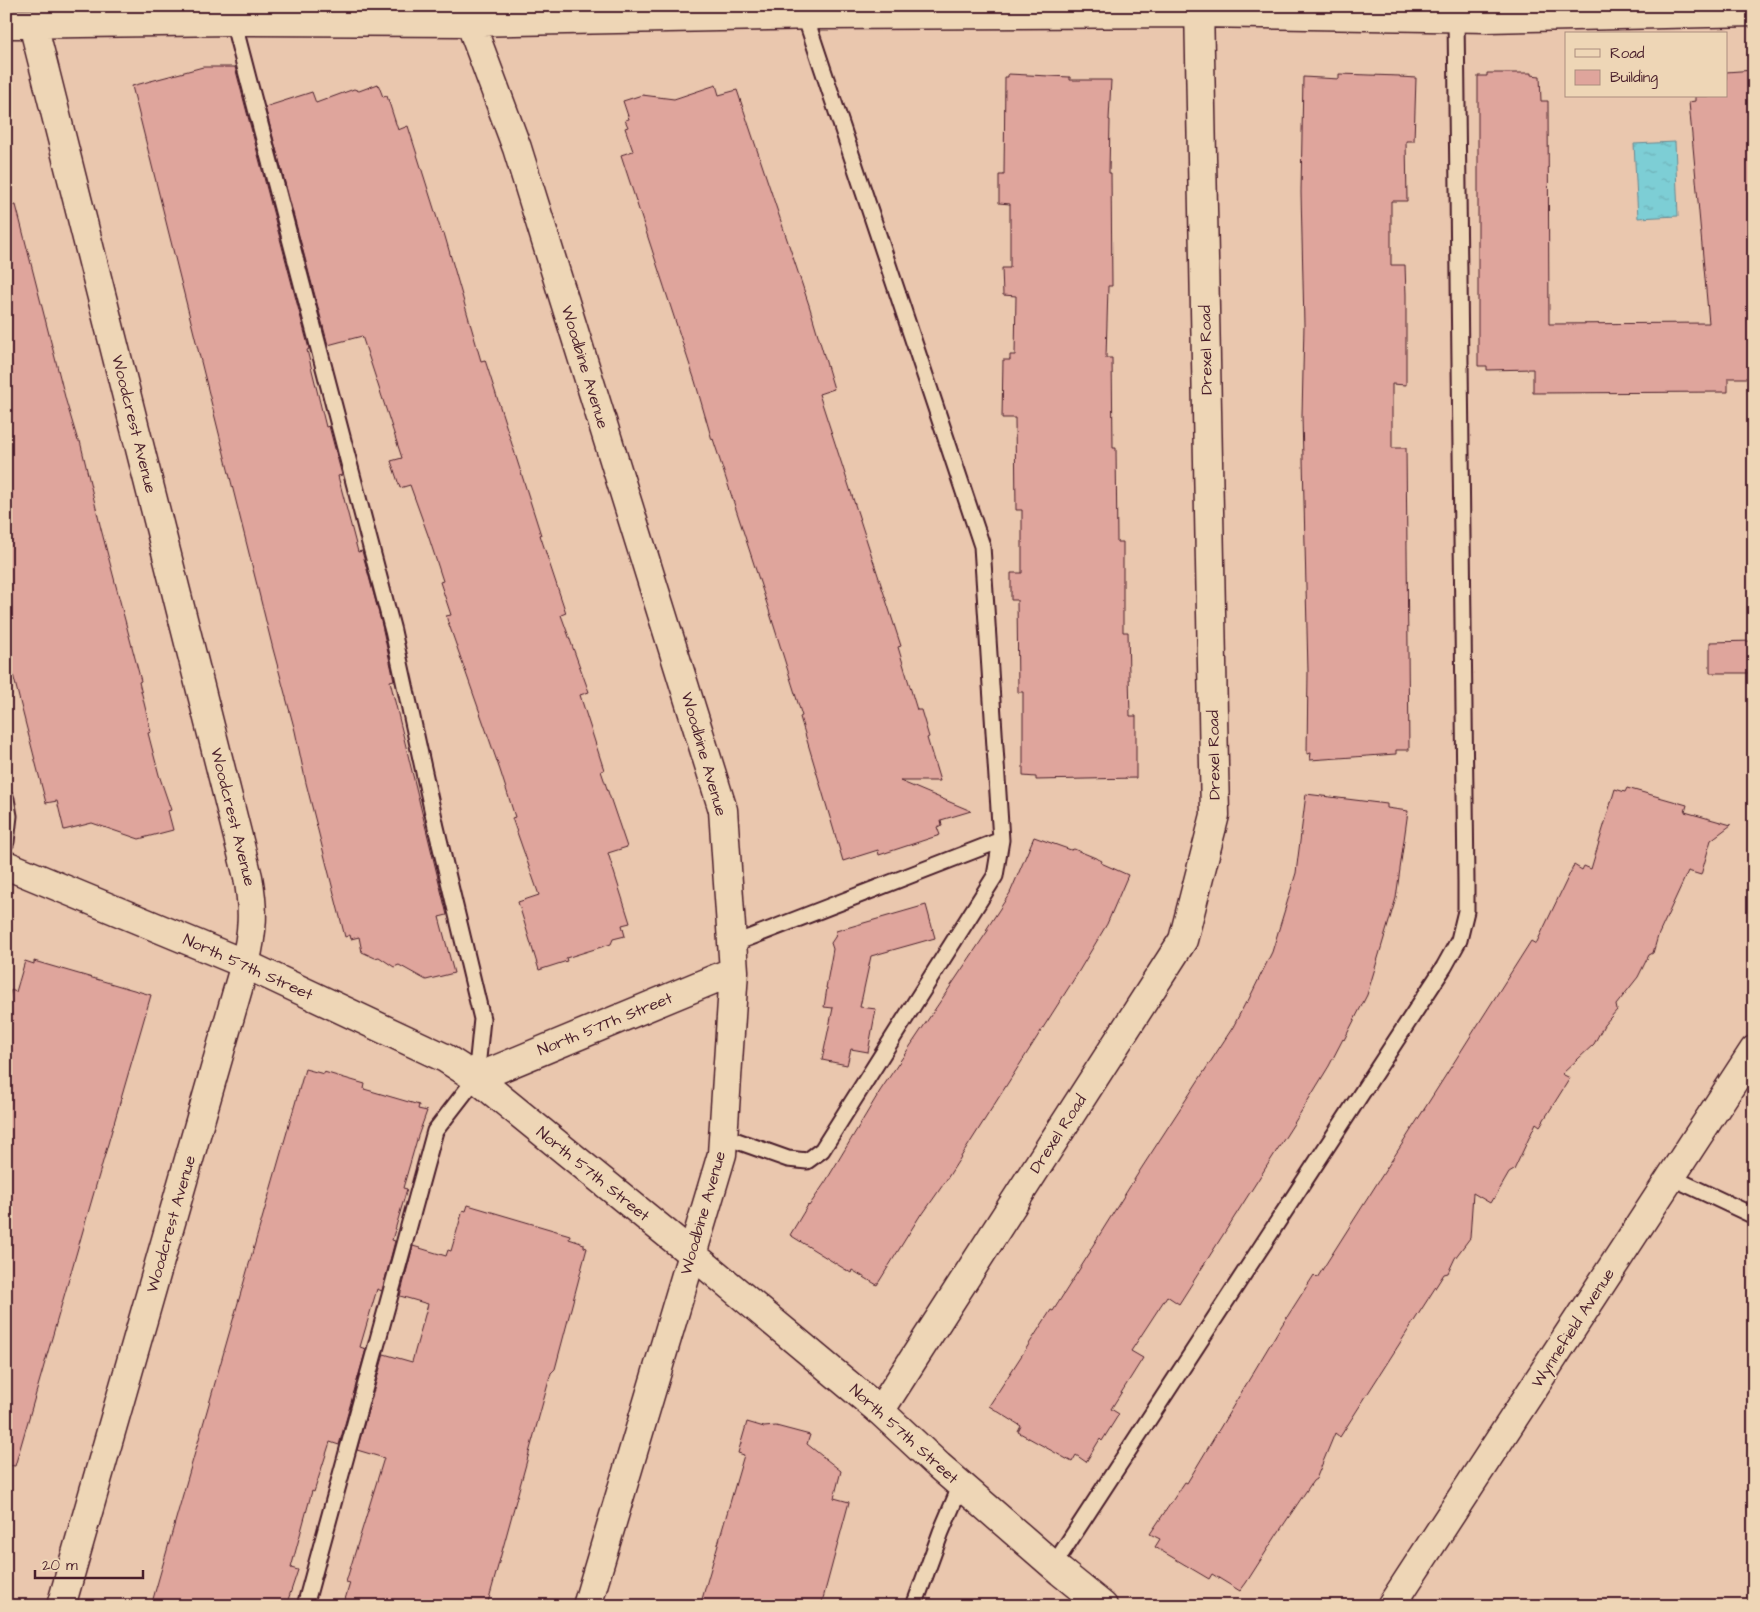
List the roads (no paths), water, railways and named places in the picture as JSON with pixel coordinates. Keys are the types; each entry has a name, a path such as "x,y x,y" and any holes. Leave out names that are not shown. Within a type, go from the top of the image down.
{"street":[{"path":"6,24 33,24 81,15 233,21 470,14 804,16 1199,10 1456,18 1754,12"},
{"name":"Drexel Road","path":"880,1411 1182,940 1215,815 1199,10"},
{"name":"Woodbine Avenue","path":"470,14 518,148 723,810 734,971 722,1154 587,1606"},
{"name":"Woodcrest Avenue","path":"33,24 248,877 252,898 253,923 245,964 61,1606"},
{"name":"North 57th Street","path":"6,865 245,964 445,1058 476,1078 692,1254 880,1411 961,1486 1102,1606"},
{"name":"North 57Th Street","path":"476,1078 734,971"},
{"name":"Wynnefield Avenue","path":"1392,1606 1754,1050"}],"lane":[{"path":"723,1136 788,1159 806,1161 822,1150 995,876 1001,840 986,583 982,546 804,16"},
{"path":"1053,1566 1444,967 1459,940 1466,912 1466,883 1456,18"},
{"path":"233,21 393,631 436,826 482,1019 476,1078 435,1131 305,1606"},
{"path":"6,800 9,816 6,842"},
{"path":"732,944 1001,840"},
{"path":"1671,1178 1754,1216"},
{"path":"914,1606 941,1532 961,1486"}],"water":[{"path":"1675,142 1678,216 1638,218 1634,144"}]}
